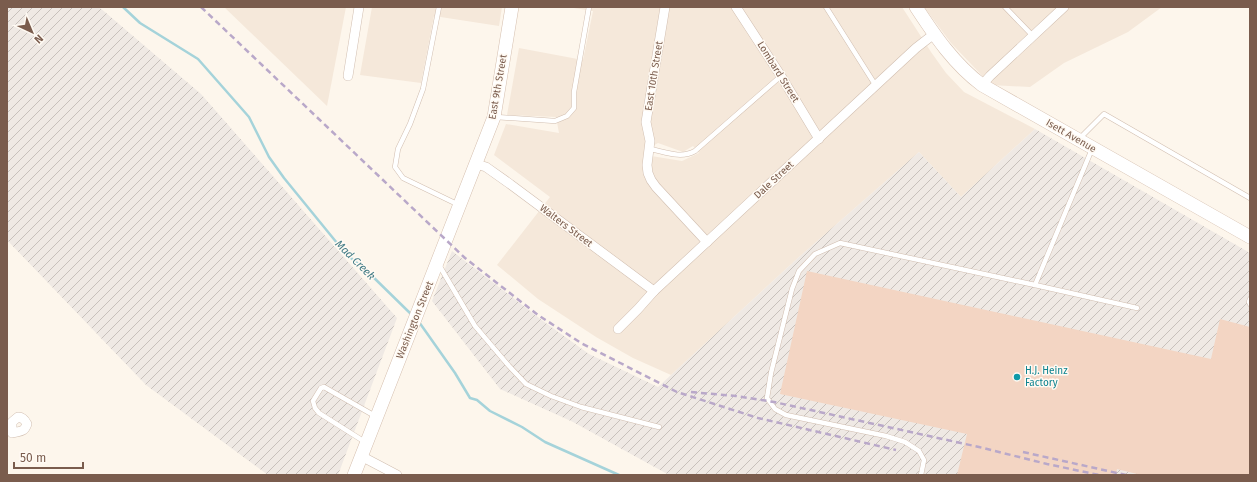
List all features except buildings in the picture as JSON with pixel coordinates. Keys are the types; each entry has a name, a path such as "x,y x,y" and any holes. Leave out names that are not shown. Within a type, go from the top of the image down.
{"main road":[{"name":"East 9th Street","path":"476,164 494,117 512,7"},
{"name":"Isett Avenue","path":"916,7 949,54 968,74 982,85 1250,237"},
{"name":"Washington Street","path":"354,475 476,164"}],"street":[{"path":"348,76 359,7"},
{"name":"East 10th Street","path":"665,7 646,122 650,133 650,149 647,166 650,180 707,242"},
{"name":"Lombard Street","path":"736,7 781,76 819,139"},
{"path":"982,85 1064,7"},
{"name":"Dale Street","path":"618,329 654,291 916,48 934,34"},
{"name":"Walters Street","path":"476,164 486,167 510,184 654,291"},
{"path":"361,456 397,475"}],"lane":[{"path":"438,7 423,89 410,124 398,149 395,167 404,178 460,206"},
{"path":"494,117 555,121 567,116 574,108 574,92 589,7"},
{"path":"826,7 876,86"},
{"path":"1005,7 1033,36"},
{"path":"650,149 678,155 689,154 695,151 781,76"},
{"path":"1078,139 1104,114 1250,198"},
{"path":"1034,285 1092,147"},
{"path":"921,475 924,460 919,451 905,442 886,436 786,415 775,409 767,398 792,289 799,272 815,254 840,243 1137,308"},
{"path":"438,263 475,326 526,384 551,396 581,407 659,427"},
{"path":"1250,299 1248,302 1250,304"},
{"path":"366,443 319,413 315,408 313,401 321,388 324,387 377,417"}],"shaded area":[{"path":"7,7 99,7 201,94 397,318 338,475 268,475 146,385 7,240"},
{"path":"224,7 346,7 327,106"},
{"path":"372,7 502,7 499,26 434,16 421,83 360,75"},
{"path":"567,7 902,7 946,73 964,92 1035,129 961,197 919,152 799,257 671,375 633,358 596,337 538,299 497,265 550,197 494,155 506,124 559,133 556,117 507,115 519,48 583,60 593,11","holes":["658,143 683,152 693,146 699,153 682,161 645,155 647,149"]},
{"path":"924,7 1162,7 1128,32 1064,63 1030,87 991,85 951,43"},
{"path":"1035,129 1250,253 1250,475 669,475 573,422 500,389 432,301 452,251 543,321 589,354 658,387 799,257 919,152 961,197"}],"waterway":[{"name":"Mad Creek","path":"123,7 140,23 198,59 249,117 269,157 284,178 346,254 367,271 413,316"},
{"name":"Mad Creek","path":"419,322 455,373 470,398 477,400 490,411 522,427 545,442 619,475"}],"railway":[{"path":"201,7 465,258 538,315 581,343 677,392 758,418 896,450"},
{"path":"691,392 736,396 774,402 1099,475"},
{"path":"1023,452 1126,475"}],"place":[{"name":"H.J. Heinz Factory","path":"1017,377"}]}
